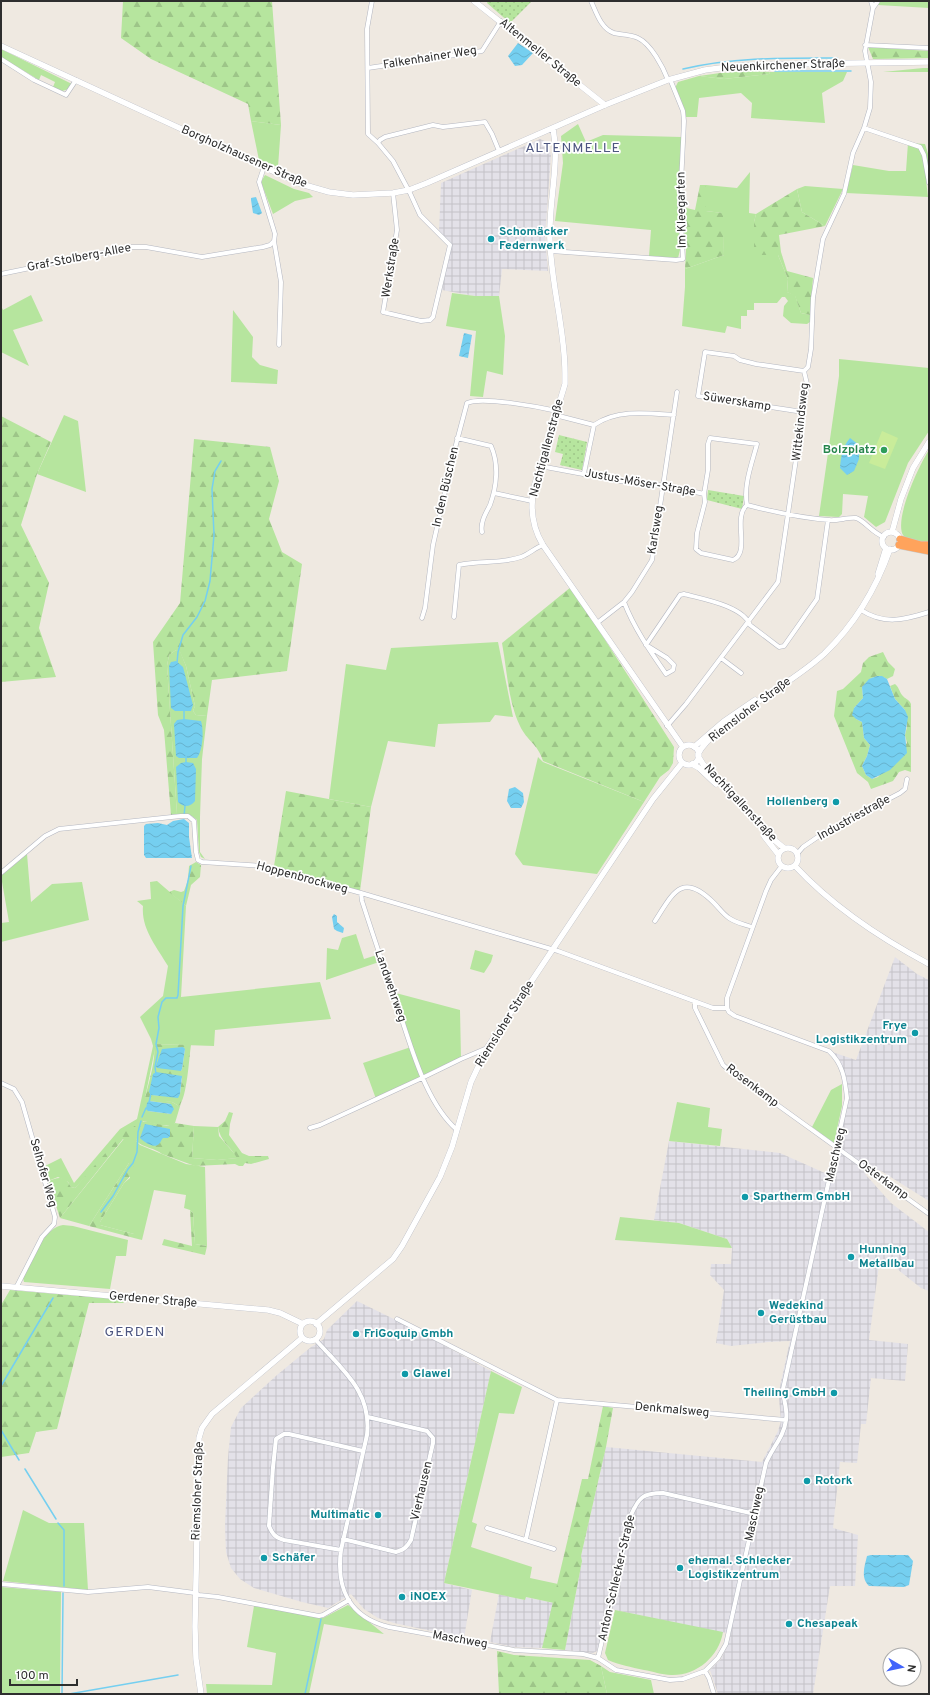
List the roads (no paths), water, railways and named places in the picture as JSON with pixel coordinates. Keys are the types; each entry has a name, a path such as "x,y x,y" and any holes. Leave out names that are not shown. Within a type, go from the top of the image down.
{"highway":[{"path":"899,542 929,545"},
{"path":"899,542 929,551"}],"main road":[{"name":"Altenmeller Straße","path":"474,1 605,105"},
{"name":"Borgholzhausener Straße","path":"1,46 301,184 329,192 353,195 393,193 409,190 427,184 553,128"},
{"name":"Neuenkirchener Straße","path":"553,128 669,79 705,70 735,66 929,62"},
{"name":"Nachtigallenstraße","path":"553,128 556,150 556,166 550,224 550,251 565,363 565,384 540,466 532,501 533,520 537,536 667,726 683,747"},
{"path":"892,532 901,500 911,474 929,442"},
{"path":"892,532 897,534 899,542 895,548 888,549 883,543 884,536 887,533 892,532"},
{"name":"Riemsloher Straße","path":"698,755 703,746 728,724 823,655 840,637 861,610 878,577 888,549"},
{"name":"Riemsloher Straße","path":"694,747 723,722 804,669"},
{"path":"688,745 694,747 698,755 697,760 688,765 682,763 679,758 679,754 683,747 688,745"},
{"name":"Nachtigallenstraße","path":"698,755 703,764 764,830 784,848"},
{"name":"Riemsloher Straße","path":"316,1324 393,1258 402,1246 440,1177 457,1130 471,1082 487,1048 653,799 682,763"},
{"name":"Nachtigallenstraße","path":"692,764 704,771 736,803 766,837 778,854"},
{"path":"784,848 790,848 797,854 798,860 795,866 788,869 781,866 778,861 778,854 784,848"},
{"path":"795,866 823,894 872,931 929,964"},
{"name":"Gerdener Straße","path":"1,1286 268,1310 290,1316 303,1324"},
{"path":"311,1322 316,1324 319,1332 315,1339 307,1341 302,1338 300,1332 303,1324 311,1322"},
{"name":"Riemsloher Straße","path":"201,1694 196,1659 195,1593 199,1448 202,1428 212,1414 302,1338"}],"street":[{"path":"372,1 367,29 368,134 378,143 393,161 409,190"},
{"path":"592,1 601,22 613,32 636,37 641,40 660,64 669,79"},
{"path":"871,1 873,8"},
{"path":"873,8 878,1"},
{"name":"Wittekindsweg","path":"667,726 686,704 778,582 807,384 804,371 808,367 811,349 813,298 823,239 844,194 853,153 869,114 872,98 865,51 873,8"},
{"name":"Falkenhainer Weg","path":"368,68 482,51 501,21"},
{"path":"866,45 929,48"},
{"path":"1,59 34,80 66,95 76,80"},
{"name":"Im Kleegarten","path":"550,251 676,260 683,259 680,204 684,121 683,111 669,79"},
{"path":"378,143 385,137 433,125 443,127 484,122 492,134 499,151"},
{"path":"864,128 920,146 923,151 929,183"},
{"path":"264,167 258,182 274,230 274,241 281,282 279,345"},
{"name":"Werkstraße","path":"393,193 397,230 383,312 421,321 430,320 433,317 450,245 420,215 409,190"},
{"name":"Graf-Stolberg-Allee","path":"1,274 132,247 146,247 202,257 263,247 270,245 274,241"},
{"name":"Süwerskamp","path":"803,412 698,396 705,352 734,356 740,360 756,364 804,371"},
{"name":"Karlsweg","path":"597,623 624,602 652,560 677,392"},
{"path":"457,438 467,403 472,401 522,405 556,413 594,425"},
{"path":"584,473 594,425 602,419 618,415 646,413 674,414"},
{"name":"In den Büschen","path":"422,618 425,608 433,545 457,438 491,446 495,453 496,467 494,493 483,519 482,532"},
{"path":"704,494 708,470 708,444 710,438 757,444 748,480 746,498 747,506 787,515 828,520 858,519 874,533 884,536"},
{"name":"Justus-Möser-Straße","path":"540,466 626,482 663,486 704,494 704,507 695,545 696,549 701,553 729,560 736,559 740,552 740,525 743,512 747,506"},
{"path":"494,493 532,501"},
{"path":"646,645 680,595 684,594 735,609 748,620 750,625 779,647 784,646 818,599 828,520"},
{"path":"454,617 459,565 472,562 489,562 521,557 543,545"},
{"path":"624,602 629,616 646,645 666,674 673,670 674,665 667,658 646,645"},
{"path":"861,610 877,619 884,620 906,618 929,612"},
{"path":"721,658 741,673"},
{"name":"Industriestraße","path":"797,854 803,847 822,834 900,793 905,788 907,780"},
{"name":"Hoppenbrockweg","path":"1,873 45,836 59,829 188,816 194,821 196,852 198,860 202,862 263,866 553,950"},
{"path":"727,1008 727,998 752,927 769,884 781,866"},
{"path":"655,921 675,891 687,887 697,890 706,896 728,918 735,922 752,927"},
{"name":"Landwehrweg","path":"360,893 366,915 422,1078 451,1125 457,1130"},
{"name":"Maschweg","path":"315,1339 358,1389 365,1402 368,1417 367,1435 343,1539 339,1567 340,1576 349,1600 364,1616 389,1627 514,1650 583,1654 598,1658 616,1670 670,1680 683,1679 704,1671 718,1658 726,1644 766,1463 782,1436 786,1420 783,1389 847,1098 845,1081 841,1066 829,1051 735,1016 729,1012 727,1008 713,1008 695,1002 553,950"},
{"name":"Rosenkamp","path":"695,1002 695,1008 723,1065 837,1147"},
{"path":"310,1128 320,1125 487,1048"},
{"name":"Selhofer Weg","path":"1,1083 14,1089 22,1102 56,1217 54,1224 42,1237 16,1288"},
{"name":"Osterkamp","path":"837,1147 929,1214"},
{"name":"Denkmalsweg","path":"397,1319 557,1400 786,1420"},
{"path":"526,1539 557,1400"},
{"name":"Vierhausen","path":"343,1539 396,1552 402,1551 408,1546 411,1540 433,1443 433,1438 427,1431 368,1417"},
{"path":"341,1550 284,1540 276,1538 272,1533 269,1526 272,1467 276,1439 284,1434 289,1434 363,1452"},
{"name":"Anton-Schlecker-Straße","path":"598,1658 631,1515 637,1501 648,1493 663,1493 755,1514"},
{"path":"487,1528 554,1549"},
{"path":"1,1584 88,1592 148,1587 195,1593 199,1595 218,1597 320,1616 349,1600"},
{"path":"704,1671 709,1678 714,1694"}],"water":[{"path":"518,43 533,53 522,65 515,66 508,56"},
{"path":"256,197 262,213 259,215 253,213 251,198"},
{"path":"464,333 472,335 468,358 459,356"},
{"path":"850,438 859,445 859,459 854,471 847,475 840,468 841,456 847,441"},
{"path":"176,661 183,667 193,705 191,711 175,711 171,708 169,666 171,662"},
{"path":"882,676 887,679 895,699 905,710 908,717 905,735 907,753 890,770 872,779 866,775 862,766 870,745 864,738 862,722 852,715 854,708 863,698 862,687 869,679"},
{"path":"184,719 201,721 201,750 197,758 179,758 176,756 174,724 177,720"},
{"path":"181,763 193,763 196,769 195,801 191,805 187,806 178,802 176,767"},
{"path":"515,787 523,793 524,802 521,808 511,808 507,801 509,789"},
{"path":"184,819 189,823 192,858 146,858 144,855 144,826 146,824 158,823 167,825 173,821"},
{"path":"334,914 337,916 337,922 344,928 343,933 334,929 332,917"},
{"path":"183,1047 185,1049 181,1071 157,1068 156,1066 162,1049"},
{"path":"156,1072 182,1076 180,1094 178,1098 151,1095 149,1092 153,1074"},
{"path":"149,1101 171,1104 174,1109 171,1114 148,1111 146,1109"},
{"path":"145,1124 170,1129 170,1136 168,1138 163,1138 157,1145 154,1146 149,1144 140,1138"},
{"path":"908,1555 913,1561 909,1585 904,1587 869,1586 866,1583 864,1567 867,1556"}],"waterway":[{"path":"683,69 741,60 779,58 837,58"},
{"path":"775,71 851,71"},
{"path":"177,663 178,652 183,635 197,617 205,601 210,581 214,535 212,489 215,471 221,461"},
{"path":"184,710 184,720"},
{"path":"186,756 186,764"},
{"path":"184,816 185,806"},
{"path":"156,1074 155,1067 158,1052 156,1044 159,1028 158,1017 162,1002 166,998 177,998 178,995 183,906 191,866"},
{"path":"149,1103 151,1093"},
{"path":"142,1117 146,1108"},
{"path":"101,1212 113,1196 133,1163 137,1152 138,1132 141,1121"},
{"path":"1,1386 53,1298"},
{"path":"1,1430 19,1460"},
{"path":"25,1469 56,1519"},
{"path":"58,1523 64,1530 64,1586"},
{"path":"62,1694 63,1593"},
{"path":"305,1694 321,1619"},
{"path":"69,1694 178,1675"}],"place":[{"name":"Schomäcker Federnwerk","path":"491,239"},
{"name":"Bolzplatz","path":"884,450"},
{"name":"Hollenberg","path":"836,802"},
{"name":"Frye Logistikzentrum","path":"915,1033"},
{"name":"Spartherm GmbH","path":"745,1197"},
{"name":"Hunning Metallbau","path":"851,1257"},
{"name":"Wedekind Gerüstbau","path":"761,1313"},
{"name":"FriGoquip Gmbh","path":"356,1334"},
{"name":"Glawel","path":"405,1374"},
{"name":"Theiling GmbH","path":"834,1393"},
{"name":"Rotork","path":"807,1481"},
{"name":"Multimatic","path":"378,1515"},
{"name":"Schäfer","path":"264,1558"},
{"name":"ehemal. Schlecker Logistikzentrum","path":"680,1568"},
{"name":"iNOEX","path":"402,1597"},
{"name":"Chesapeak","path":"789,1624"}],"district":[{"name":"ALTENMELLE","path":"573,148"},
{"name":"GERDEN","path":"135,1332"}]}
